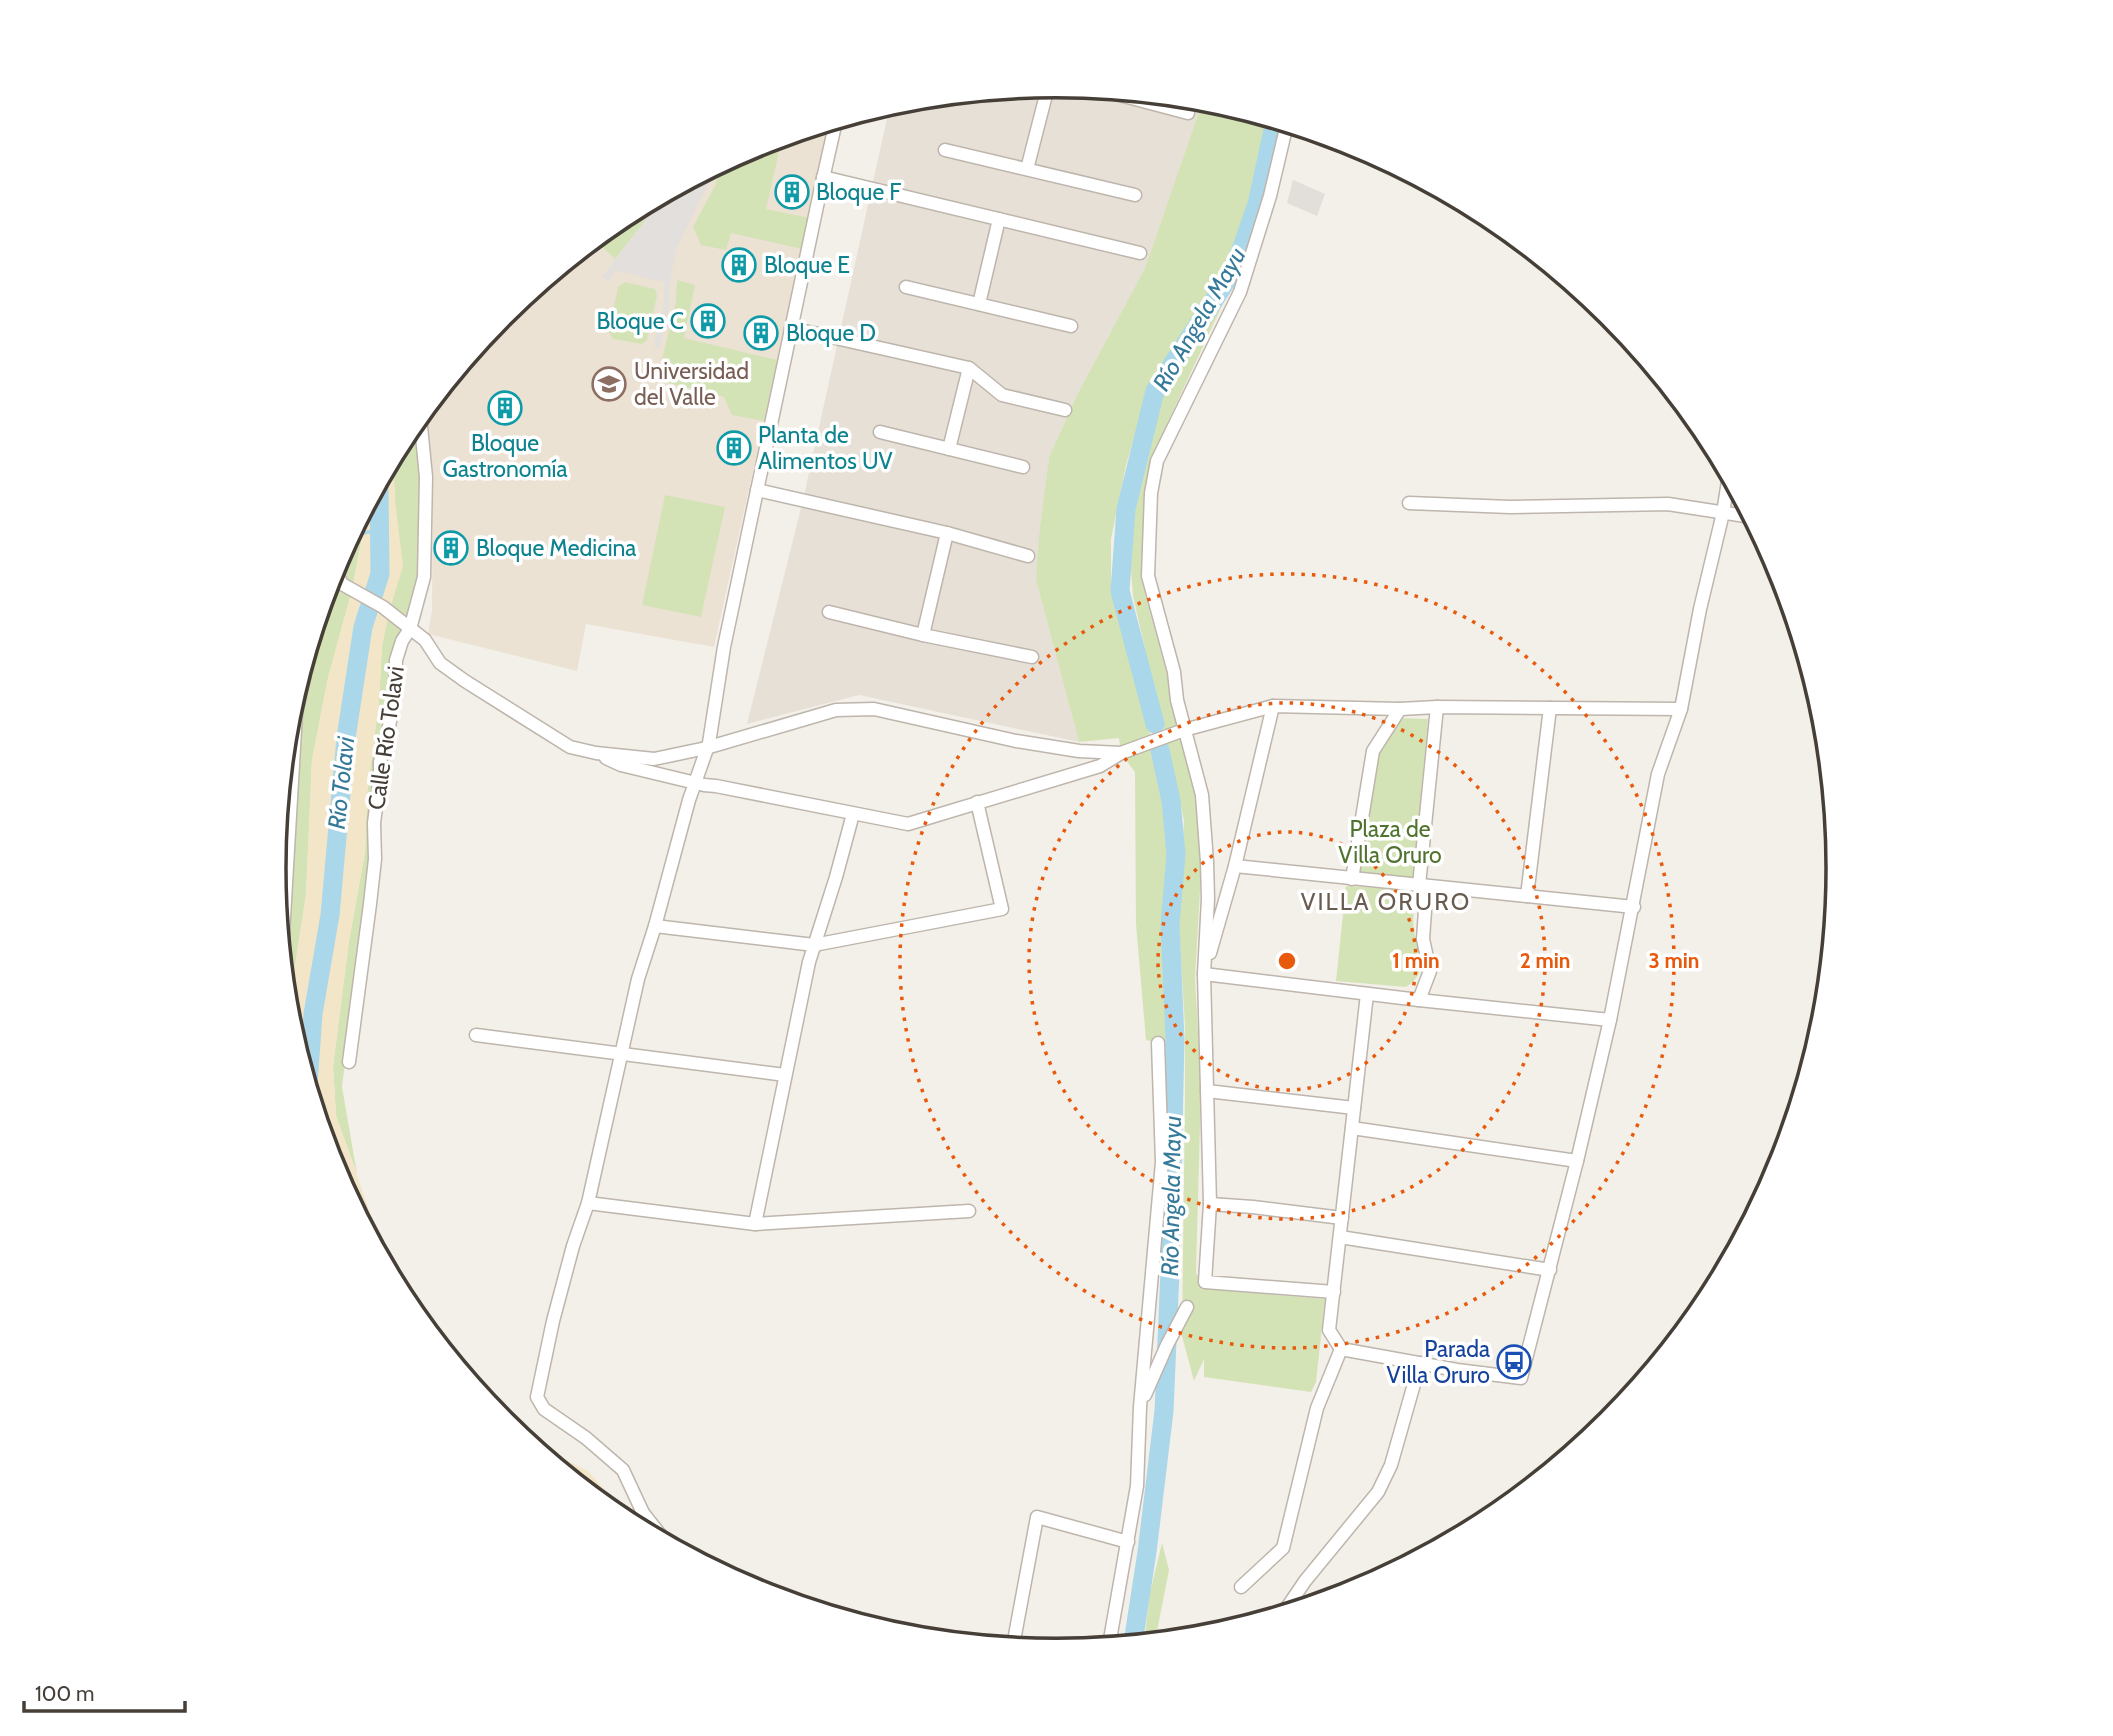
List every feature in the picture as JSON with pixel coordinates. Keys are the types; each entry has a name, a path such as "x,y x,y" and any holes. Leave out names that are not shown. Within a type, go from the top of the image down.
{"street":[{"path":"1027,169 1045,98"},
{"path":"1159,105 1188,113"},
{"path":"649,1521 643,1513 624,1470 586,1438 544,1409 537,1397 553,1321 573,1246 588,1203 638,979 709,743 724,647 834,131"},
{"path":"1285,133 1270,196 1240,292 1157,461 1151,493 1148,576 1174,672 1177,700 1202,795 1208,899 1204,974 1210,1204 1205,1282 1334,1292"},
{"path":"945,150 1135,195"},
{"path":"823,177 1140,253"},
{"path":"979,304 999,219"},
{"path":"906,287 1071,326"},
{"path":"791,328 969,368 1002,394 1065,410"},
{"path":"949,449 969,368"},
{"name":"Calle Río Tolavi","path":"349,1062 375,859 374,823 380,762 395,691 396,660 402,641 410,629 424,577 426,477 422,432"},
{"path":"880,432 1023,467"},
{"path":"757,490 947,533 1028,556"},
{"path":"1367,994 1329,1330 1341,1349 1521,1378 1611,1020 1658,774 1681,709 1727,490"},
{"path":"1409,503 1510,507 1668,504 1741,515"},
{"path":"923,635 947,533"},
{"path":"341,583 383,607 425,640 440,663 465,681 570,747 596,753 654,759 706,748 836,710 874,709 1016,741 1079,751 1121,753"},
{"path":"829,612 923,635 1032,657"},
{"path":"1204,974 1235,866 1273,706"},
{"path":"596,753 621,765 695,783 908,824 1100,766 1121,753 1184,730 1273,706 1681,709"},
{"path":"1419,1000 1430,971 1423,939 1426,897 1419,885 1437,706"},
{"path":"1527,896 1550,708"},
{"path":"1352,879 1373,751 1399,709"},
{"path":"655,926 814,945 1002,909 977,802"},
{"path":"755,1224 814,945 853,814"},
{"path":"1235,866 1634,907"},
{"path":"1204,974 1611,1020"},
{"path":"477,1035 785,1075"},
{"path":"1111,1636 1137,1486 1140,1407 1162,1162 1158,1043"},
{"path":"1206,1091 1354,1108"},
{"path":"1352,1128 1577,1161"},
{"path":"588,1203 755,1224 969,1211"},
{"path":"1210,1204 1342,1218"},
{"path":"1340,1237 1550,1270"},
{"path":"1140,1407 1187,1307"},
{"path":"1241,1587 1283,1548 1317,1408 1341,1349"},
{"path":"1292,1601 1378,1492 1391,1465 1420,1363"},
{"path":"643,1513 643,1517"},
{"path":"1015,1636 1037,1517 1128,1542"}],"shaded area":[{"path":"1056,98 1107,100 1199,112 1145,268 1078,393 1049,457 1036,580 1079,742 859,695 747,724 803,500 887,117 956,105"},
{"name":"Universidad del Valle","path":"828,133 714,647 586,624 577,671 428,634 432,610 433,475 428,423 478,360 549,289 588,257 671,201 762,157"},
{"path":"710,180 676,249 670,282 670,304 659,349 654,346 664,302 664,282 616,271 609,281 602,277 650,214"},
{"path":"1293,180 1325,194 1317,216 1287,203"}],"green space":[{"path":"1199,112 1266,127 1254,188 1222,274 1148,390 1126,465 1111,539 1111,592 1145,710 1164,800 1168,847 1163,930 1173,1013 1167,1045 1146,1040 1136,924 1135,772 1121,753 1119,738 1079,742 1036,580 1049,457 1078,393 1145,268"},
{"path":"779,150 766,209 809,218 802,249 731,233 726,250 701,245 693,227 718,176"},
{"path":"650,215 615,259 602,247"},
{"path":"677,280 695,285 684,338 777,360 764,421 732,415 724,397 657,380 676,302"},
{"path":"625,282 655,289 657,296 647,340 642,344 613,339 609,332 618,287"},
{"path":"1233,282 1153,454 1147,481 1141,579 1195,792 1201,873 1195,978 1201,1088 1196,1273 1206,1289 1325,1299 1316,1382 1311,1392 1204,1377 1204,1359 1194,1381 1182,1336 1185,1026 1179,928 1184,820 1133,596 1130,557 1133,510 1161,396"},
{"path":"418,437 420,482 418,587 391,660 390,690 379,742 370,820 371,856 342,1087 357,1174 336,1116 333,1066 349,941 365,852 367,794 379,701 382,646 389,612 394,477"},
{"path":"665,495 725,507 701,617 642,605"},
{"path":"361,538 352,590 328,678 312,760 306,895 294,974 289,932 303,711 327,620"},
{"name":"Plaza de Villa Oruro","path":"1400,718 1428,719 1413,879 1360,872 1378,755"},
{"path":"1346,886 1416,890 1413,926 1421,968 1414,981 1406,987 1336,981"},
{"path":"1162,1543 1169,1570 1157,1631 1145,1632 1150,1593"}],"sand":[{"path":"394,477 403,566 382,646 379,701 367,794 365,852 349,941 333,1066 336,1116 374,1223 345,1163 327,1116 301,1018 294,974 306,895 312,760 328,678 352,590 363,534"},
{"path":"563,1459 588,1471 607,1492"}],"waterway":[{"name":"Río Angela Mayu","path":"1155,724 1120,591 1126,509 1155,391 1229,277 1257,204 1273,129"},
{"name":"Río Tolavi","path":"310,1055 313,1014 330,915 346,738 363,627 380,574 379,503"},
{"path":"363,533 380,530"},
{"name":"Río Angela Mayu","path":"1134,1633 1164,1411 1170,1271 1175,1039 1170,924 1176,854 1171,801 1160,750"}],"place":[{"name":"Bloque F","path":"792,192"},
{"name":"Bloque E","path":"739,265"},
{"name":"Bloque C","path":"708,321"},
{"name":"Bloque D","path":"761,333"},
{"name":"Universidad del Valle","path":"609,384"},
{"name":"Bloque Gastronomía","path":"505,408"},
{"name":"Planta de Alimentos UV","path":"734,448"},
{"name":"Bloque Medicina","path":"451,548"},
{"name":"Parada Villa Oruro","path":"1514,1362"}],"district":[{"name":"VILLA ORURO","path":"1386,901"}]}
